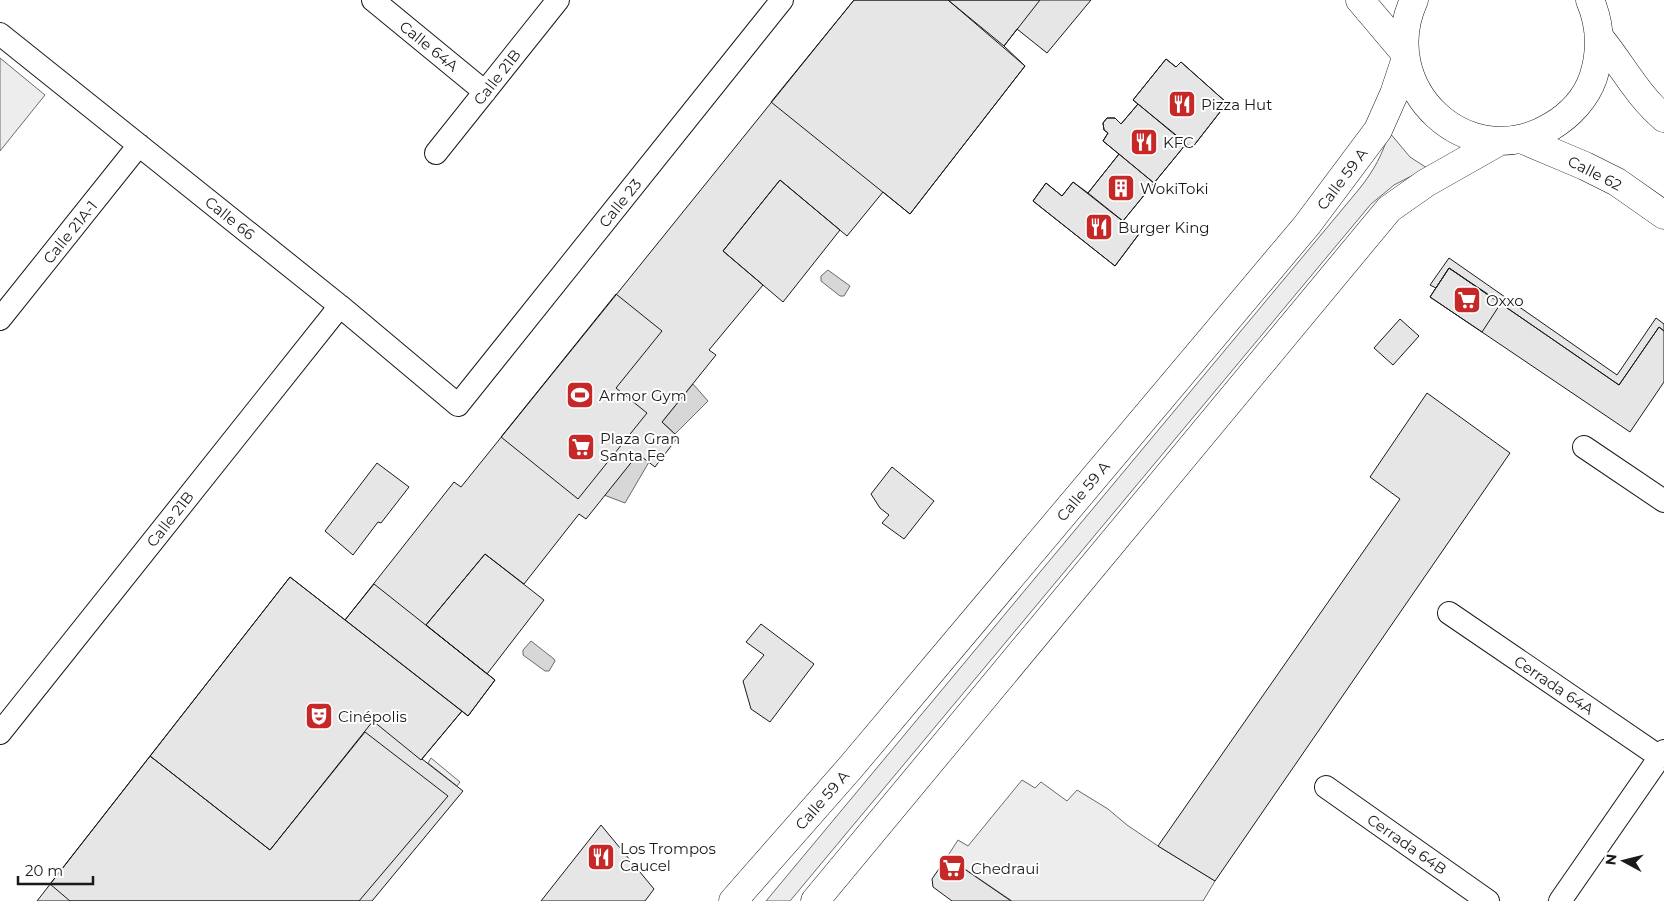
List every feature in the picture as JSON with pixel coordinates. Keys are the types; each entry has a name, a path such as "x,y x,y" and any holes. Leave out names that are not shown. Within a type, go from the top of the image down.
{"main road":[{"path":"1360,0 1405,56"},
{"path":"1405,56 1403,37 1408,13 1414,0"},
{"path":"1597,13 1617,58 1636,90 1664,118"},
{"path":"814,901 1389,209 1426,183 1510,140 1541,133 1561,121 1577,105 1590,86 1598,62 1597,13"},
{"name":"Calle 62","path":"1405,56 1413,84 1425,105 1449,126 1479,139 1510,140 1585,166 1609,178 1664,215"},
{"name":"Calle 59 A","path":"733,901 850,768 1307,225 1378,130 1394,94 1405,56"}],"street":[{"name":"Calle 64A","path":"373,0 485,92"},
{"name":"Calle 21B","path":"436,153 558,0"},
{"name":"Calle 23","path":"458,406 782,0"},
{"name":"Calle 66","path":"0,34 340,306 458,406"},
{"name":"Calle 21A-1","path":"0,319 139,145"},
{"name":"Calle 21B","path":"0,733 340,306"},
{"path":"1584,447 1664,500"},
{"name":"Cerrada 64A","path":"1449,613 1662,754"},
{"path":"1560,901 1662,754"},
{"name":"Cerrada 64B","path":"1326,787 1488,901"}],"shaded area":[{"path":"0,58 45,95 0,151"},
{"path":"1389,132 1410,157 1427,168 1394,185 1371,204 790,901 766,901 1360,188 1378,162"},
{"path":"828,270 850,286 844,296 840,296 821,281 821,276"},
{"path":"693,384 708,401 675,434 662,422"},
{"path":"638,454 649,462 625,503 604,495"},
{"path":"531,641 554,659 555,661 549,671 545,671 523,655 523,650"},
{"path":"431,758 460,782 457,786 428,763"},
{"path":"1022,780 1035,788 1041,782 1067,801 1077,790 1108,809 1127,825 1158,846 1215,881 1203,901 1012,901 947,857 958,840 968,846"}],"building":[{"name":"Plaza Gran Santa Fe","path":"854,0 1091,0 1047,53 1017,29 1004,46 1025,66 910,214 883,192 847,236 780,180 723,251 763,285 709,350 716,355 662,422 678,437 655,467 638,454 586,519 579,514 524,584 485,554 426,625 495,680 468,716 462,711 422,759 463,791 372,901 37,901 290,577 345,620 454,482 461,487"},
{"path":"854,0 948,0 1025,66 910,214 771,102"},
{"path":"948,0 1040,0 1004,46"},
{"path":"1166,59 1176,67 1181,62 1227,103 1192,148 1186,144 1123,221 1139,234 1115,266 1033,201 1046,183 1062,196 1073,182 1088,193 1119,154 1103,141 1108,133 1104,130 1103,123 1107,118 1115,118 1121,124 1138,104 1133,100"},
{"name":"Pizza Hut","path":"1166,59 1176,67 1181,62 1227,103 1192,148 1133,100"},
{"name":"KFC","path":"1138,104 1186,144 1154,183 1103,141 1108,133 1104,130 1103,123 1107,118 1115,118 1121,124"},
{"name":"WokiToki","path":"1119,154 1154,183 1123,221 1088,193"},
{"path":"780,180 840,230 783,302 723,251"},
{"name":"Burger King","path":"1073,182 1139,234 1115,266 1033,201 1046,183 1062,196"},
{"path":"1449,258 1617,375 1656,318 1664,324 1664,331 1659,327 1619,385 1449,268 1436,288 1430,285"},
{"path":"1449,268 1619,385 1659,327 1664,331 1664,382 1630,432 1430,297"},
{"path":"1449,268 1501,303 1482,332 1430,297"},
{"name":"Armor Gym","path":"616,294 662,331 616,388 647,413 578,499 501,437"},
{"path":"1400,319 1419,336 1393,365 1374,348"},
{"path":"1427,393 1510,453 1215,881 1158,846 1400,499 1370,477"},
{"path":"377,463 409,487 381,523 378,522 353,555 325,531"},
{"path":"892,467 934,501 904,539 882,523 889,515 880,508 871,494"},
{"path":"485,554 544,600 487,674 426,625"},
{"name":"Cinépolis","path":"290,577 462,711 421,760 373,721 270,850 150,756"},
{"path":"374,584 495,680 468,716 345,620"},
{"path":"761,624 814,664 770,722 751,709 743,681 764,655 746,642"},
{"path":"365,732 448,796 359,901 70,901 50,884 150,756 270,850"},
{"name":"Los Trompos Caucel","path":"601,825 654,889 645,901 541,901"},
{"name":"Chedraui","path":"947,857 1011,901 952,901 933,887 932,879"}],"place":[{"name":"Pizza Hut","path":"1182,104"},
{"name":"KFC","path":"1144,142"},
{"name":"WokiToki","path":"1121,188"},
{"name":"Burger King","path":"1099,227"},
{"name":"Oxxo","path":"1467,300"},
{"name":"Armor Gym","path":"580,395"},
{"name":"Plaza Gran Santa Fe","path":"581,447"},
{"name":"Cinépolis","path":"319,716"},
{"name":"Los Trompos Caucel","path":"601,857"},
{"name":"Chedraui","path":"952,868"}]}
